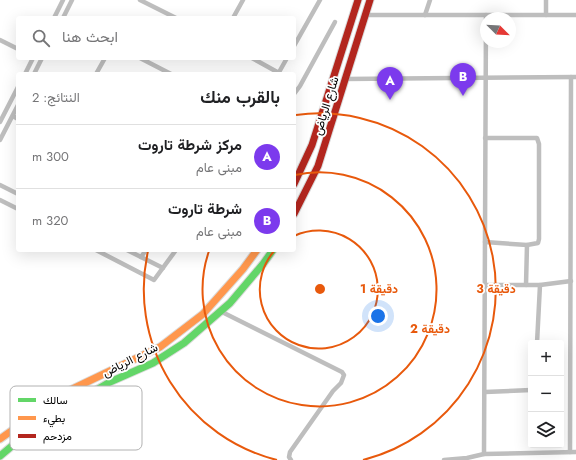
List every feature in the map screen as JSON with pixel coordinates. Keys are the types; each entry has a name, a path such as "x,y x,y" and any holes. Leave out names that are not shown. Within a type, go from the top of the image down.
{"main road":[{"name":"شارع الرياض","path":"296,180 312,145 358,0"},
{"name":"شارع الرياض","path":"296,210 318,166 370,0"},
{"name":"شارع الرياض","path":"79,386 160,347 204,314 243,269 256,252"},
{"name":"شارع الرياض","path":"103,386 153,364 184,343 235,297 272,252"},
{"name":"شارع الرياض","path":"0,439 10,432"},
{"name":"شارع الرياض","path":"0,456 10,448"}],"street":[{"path":"55,16 63,0"},
{"path":"65,16 72,0"},
{"path":"140,0 172,16"},
{"path":"234,16 243,0"},
{"path":"296,42 320,0"},
{"path":"425,15 430,0"},
{"path":"546,0 546,15"},
{"path":"365,15 480,15"},
{"path":"516,15 576,15"},
{"path":"296,91 335,22"},
{"path":"0,40 16,48"},
{"path":"484,454 485,48"},
{"path":"26,72 32,60"},
{"path":"35,72 39,60"},
{"path":"97,72 103,60"},
{"path":"144,60 167,72"},
{"path":"256,60 277,72"},
{"path":"280,72 286,60"},
{"path":"345,79 574,77 570,452"},
{"path":"0,122 16,91"},
{"path":"4,114 16,108"},
{"path":"0,140 16,110"},
{"path":"485,138 538,138 539,144 538,243 527,245 485,242"},
{"path":"0,185 16,193"},
{"path":"0,200 16,209"},
{"path":"526,285 527,245"},
{"path":"100,252 154,280 175,252"},
{"path":"131,252 163,268"},
{"path":"141,257 145,252"},
{"path":"485,285 526,285 571,281"},
{"path":"537,340 540,284"},
{"path":"220,311 342,372 344,375 341,383 333,391 290,452 289,457 291,460"},
{"path":"484,392 528,390"},
{"path":"444,460 475,458 484,454 576,452"}],"traffic: fast":[{"path":"103,386 153,363 184,343 230,303 272,252"},
{"path":"0,456 10,448"}],"traffic: slow":[{"path":"79,386 160,347 203,314 243,269 256,252"},
{"path":"0,439 10,432"}],"traffic: jam":[{"path":"296,180 312,145 358,0"},
{"path":"296,210 318,166 370,0"}],"place":[{"name":"شرطة تاروت","path":"463,96"},
{"name":"مركز شرطة تاروت","path":"390,100"}]}
